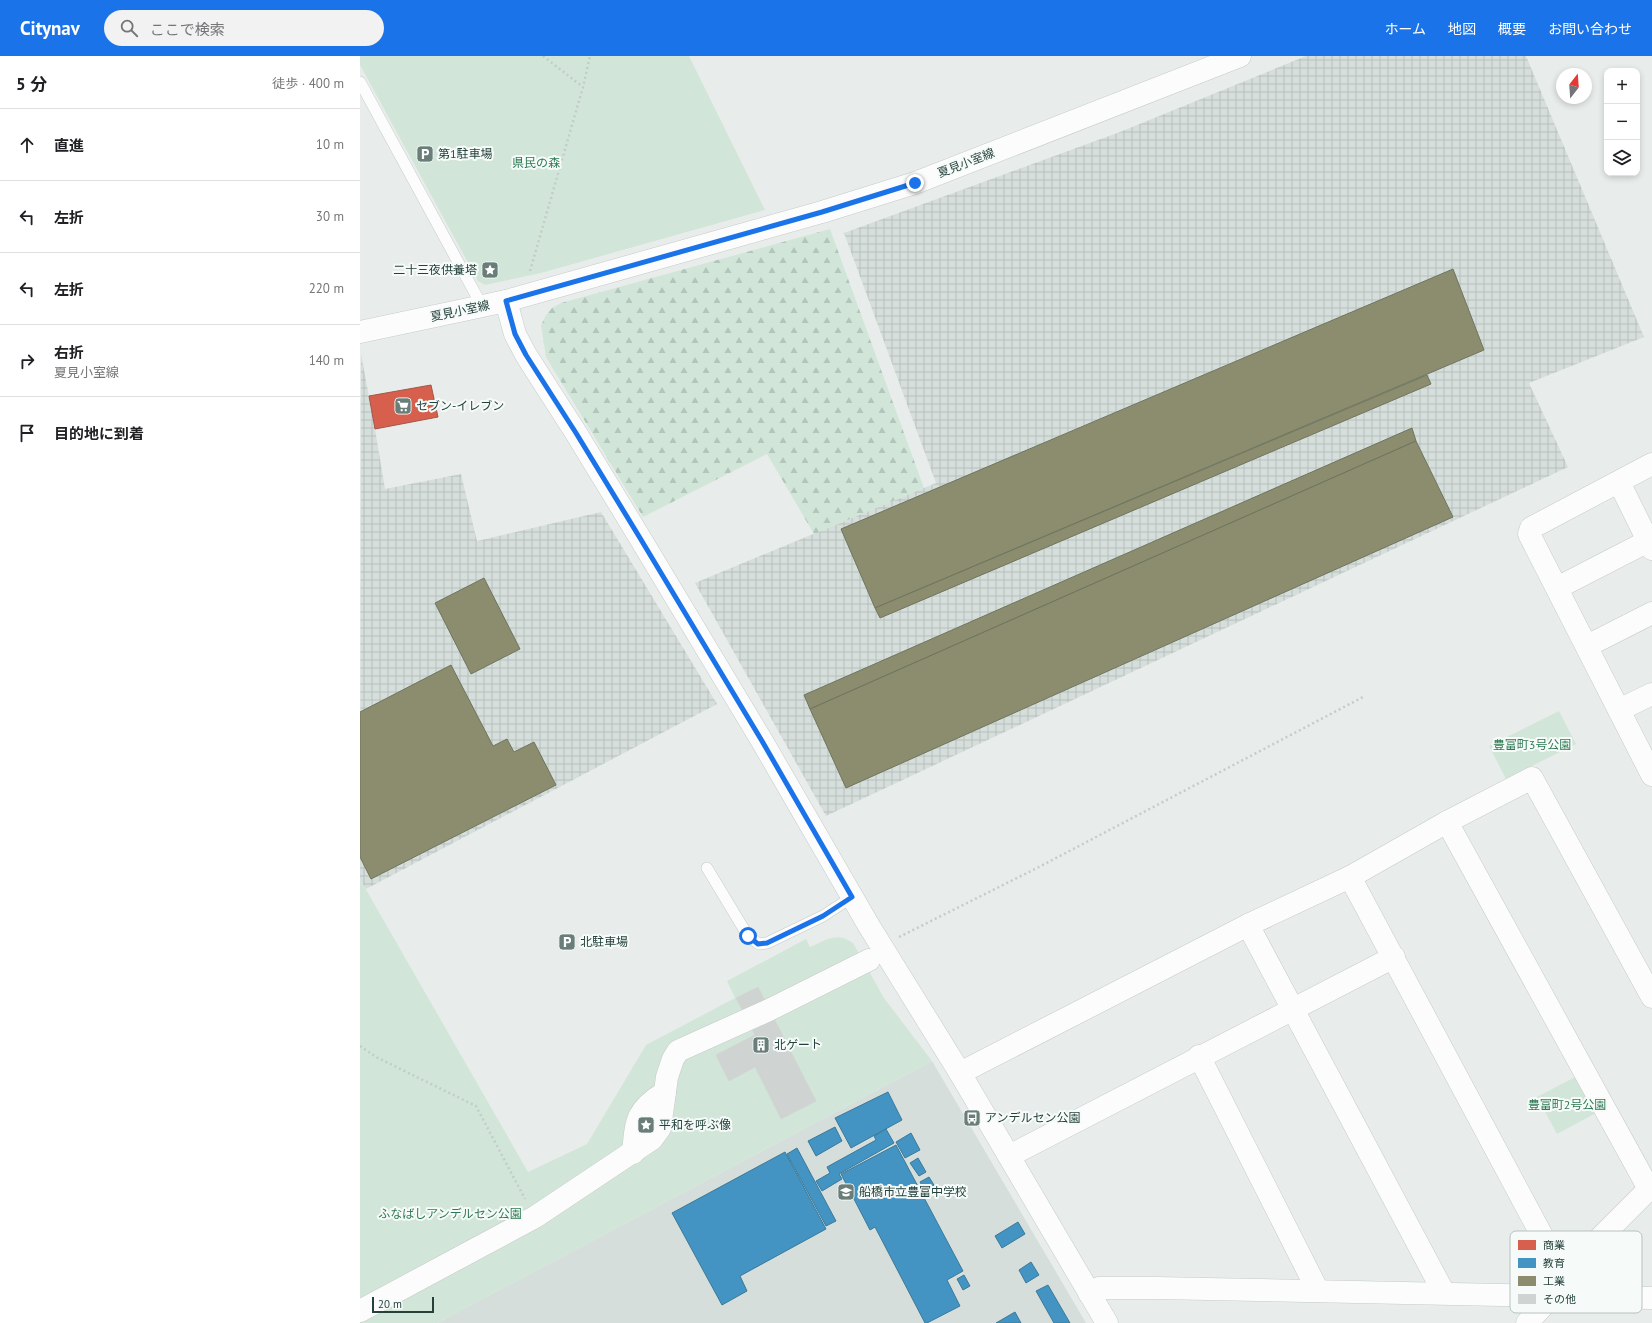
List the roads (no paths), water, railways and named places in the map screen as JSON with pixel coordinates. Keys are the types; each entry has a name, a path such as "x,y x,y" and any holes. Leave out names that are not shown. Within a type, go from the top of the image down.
{"street":[{"name":"夏見小室線","path":"360,332 506,301 822,212 915,183 1240,56"},
{"path":"506,301 515,334 526,355 576,433 762,741 852,897 875,953 960,1073 1107,1323"},
{"path":"1652,464 1531,528 1529,534 1652,775"},
{"path":"1557,588 1651,543 1619,482"},
{"path":"1586,646 1652,613"},
{"path":"1619,710 1652,694"},
{"path":"960,1073 1248,925 1350,877 1447,822 1532,778 1652,997"},
{"path":"1447,822 1651,1187 1607,1231"},
{"path":"1350,877 1540,1231"},
{"path":"1248,925 1444,1293"},
{"path":"360,1311 535,1217 652,1139 660,1128 669,1071 673,1059 678,1051 769,1010 875,953"},
{"path":"1009,1156 1394,957"},
{"path":"1200,1056 1318,1291"},
{"path":"1089,1293 1099,1288 1510,1294"},
{"path":"1642,1298 1652,1298"},
{"path":"1527,1323 1536,1313"}],"lane":[{"path":"360,82 482,306"},
{"path":"707,868 748,936 758,944 767,943 823,916 852,897"}],"place":[{"name":"第1駐車場","path":"425,154"},
{"name":"二十三夜供養塔","path":"490,270"},
{"name":"セブン-イレブン","path":"403,406"},
{"name":"北駐車場","path":"567,942"},
{"name":"北ゲート","path":"761,1045"},
{"name":"アンデルセン公園","path":"972,1118"},
{"name":"平和を呼ぶ像","path":"646,1125"},
{"name":"船橋市立豊富中学校","path":"846,1192"}],"park label":[{"name":"県民の森","path":"536,163"},
{"name":"豊富町3号公園","path":"1532,745"},
{"name":"豊富町2号公園","path":"1567,1105"},
{"name":"ふなばしアンデルセン公園","path":"450,1214"}]}
